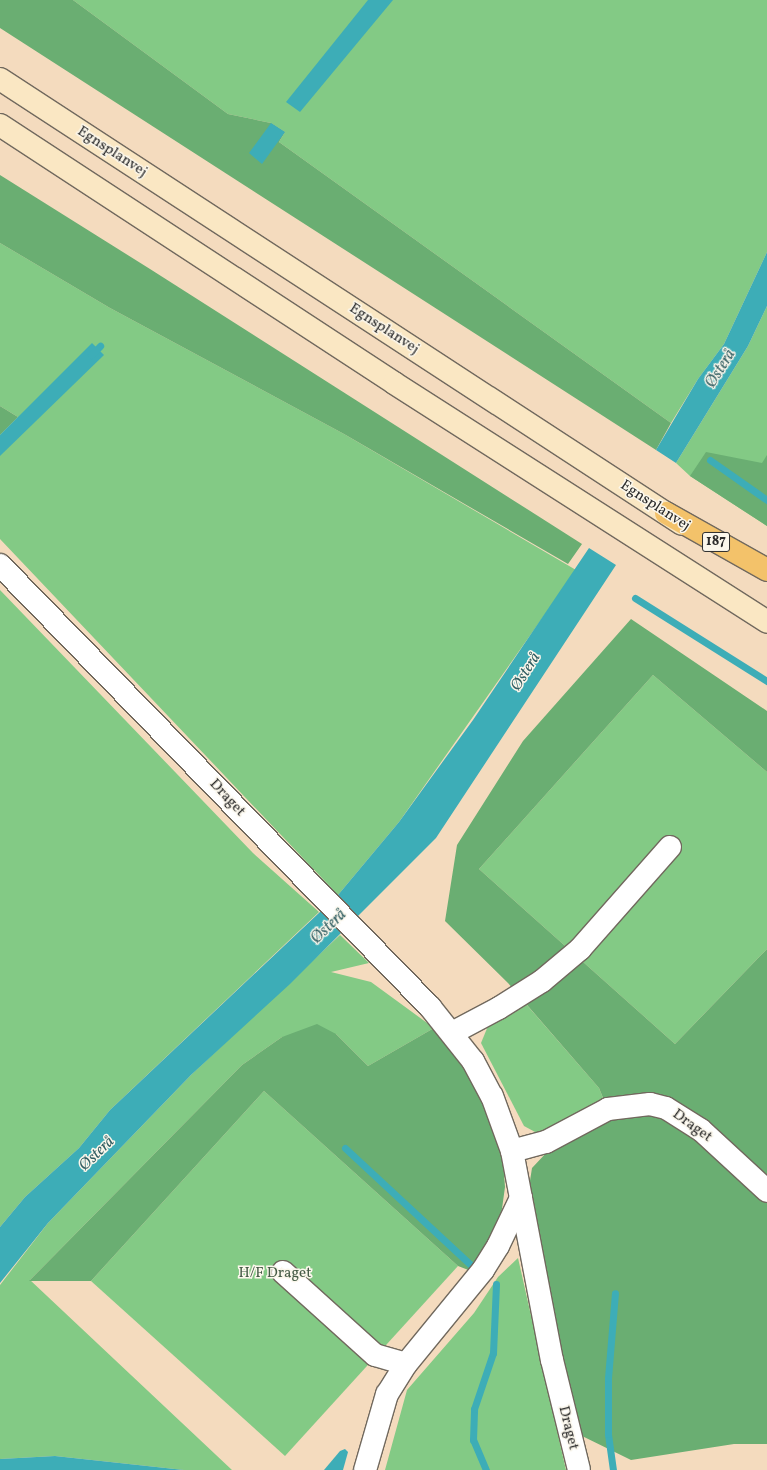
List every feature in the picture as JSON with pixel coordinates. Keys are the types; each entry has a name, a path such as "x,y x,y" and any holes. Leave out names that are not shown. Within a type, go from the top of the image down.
{"highway":[{"name":"187","path":"666,513 767,570"}],"main road":[{"name":"Egnsplanvej","path":"0,79 767,580"},
{"path":"0,125 394,383 767,622"}],"street":[{"name":"Draget","path":"0,565 178,745 296,871 452,1033 473,1061 492,1096 512,1151 552,1360 579,1470"},
{"path":"452,1033 542,981 580,949 670,847"},
{"name":"Draget","path":"512,1151 546,1142 608,1109 650,1104 666,1108 701,1130 767,1191"},
{"path":"365,1470 387,1394 406,1364 483,1270 498,1246 521,1198"},
{"path":"283,1272 375,1355 406,1364"}],"green space":[{"path":"0,0 73,0 228,114 271,123 285,132 279,142 671,423 656,450 0,28"},
{"path":"73,0 767,0 767,252 724,344 698,379 671,423 279,142 285,132 271,123 228,114"},
{"path":"0,175 582,544 568,564 344,434 110,308 0,243"},
{"path":"0,243 110,308 344,434 576,570 399,822 338,895 0,539 0,435 18,417 0,406"},
{"path":"767,306 767,526 690,476 676,463 748,346"},
{"path":"0,406 18,417 0,435"},
{"path":"706,452 762,463 767,455 767,526 690,476"},
{"path":"0,590 253,853 319,912 110,1110 79,1148 25,1197 0,1227"},
{"path":"631,619 767,711 767,772 653,675 479,869 675,1044 767,949 767,1444 734,1444 631,1460 578,1434 529,1187 532,1168 548,1151 610,1115 599,1088 508,983 445,921 457,845 523,741"},
{"path":"653,675 767,772 767,949 675,1044 479,869"},
{"path":"340,935 369,963 331,972 371,982 434,1028 368,1066 336,1034 282,1037 242,1065 30,1280 232,1470 184,1470 55,1456 0,1459 0,1285 48,1223 191,1075"},
{"path":"526,1004 599,1088 605,1103 537,1133 524,1126 481,1043 488,1026"},
{"path":"317,1024 336,1034 368,1066 434,1028 464,1065 488,1109 503,1160 505,1187 501,1216 490,1244 471,1271 458,1266 264,1091 91,1281 29,1281 242,1065 282,1037"},
{"name":"H/F Draget","path":"264,1091 458,1266 285,1456 91,1281"},
{"path":"518,1258 566,1470 385,1470 407,1390 474,1313 498,1277"}],"water":[{"path":"368,0 393,0 300,112 286,102"},
{"path":"271,123 285,132 262,164 249,153"},
{"name":"Østerå","path":"767,252 767,306 748,346 676,463 656,450 698,379 724,344"},
{"path":"92,343 104,355 0,456 0,435"},
{"name":"Østerå","path":"589,548 616,565 436,838 290,984 191,1075 48,1223 0,1283 0,1227 25,1197 79,1148 110,1110 338,895 399,822 473,720"},
{"path":"345,1449 348,1452 343,1470 324,1470 340,1451"},
{"path":"55,1456 184,1470 0,1470 0,1459"}],"waterway":[{"path":"91,355 100,346"},
{"path":"710,460 767,500"},
{"path":"635,598 767,681"},
{"path":"345,1148 471,1265"},
{"path":"486,1470 473,1440 474,1409 493,1353 496,1284"},
{"path":"613,1470 608,1434 608,1378 615,1293"}]}
